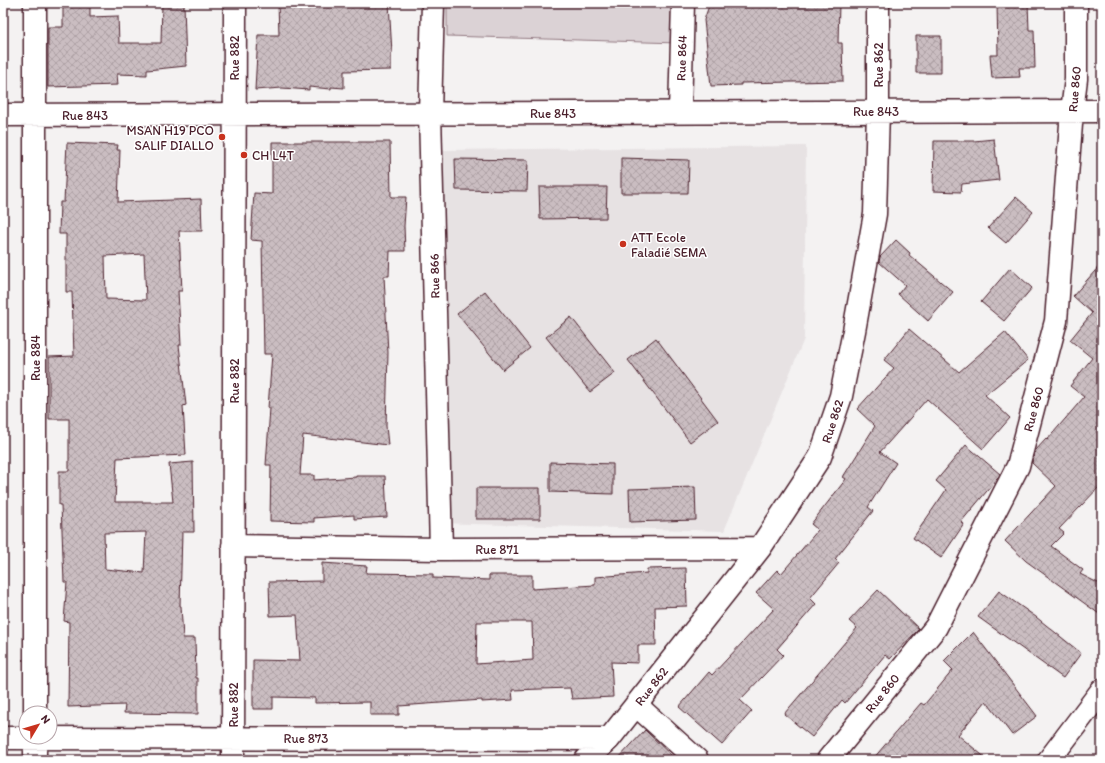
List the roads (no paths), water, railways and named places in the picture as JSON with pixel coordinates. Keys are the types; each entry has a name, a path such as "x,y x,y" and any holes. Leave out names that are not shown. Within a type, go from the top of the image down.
{"street":[{"name":"Rue 884","path":"34,3 35,705"},
{"name":"Rue 882","path":"233,760 235,3"},
{"name":"Rue 866","path":"433,3 430,114 441,549"},
{"name":"Rue 864","path":"680,112 683,3"},
{"name":"Rue 862","path":"586,760 609,739 760,548 820,457 841,396 875,214 878,111 878,3"},
{"name":"Rue 860","path":"828,760 936,627 1018,466 1056,322 1072,111 1076,79 1076,3"},
{"name":"Rue 843","path":"3,115 1102,111"},
{"name":"Rue 871","path":"233,546 441,549 760,548"},
{"path":"1049,760 1102,690"},
{"path":"636,705 697,760"},
{"name":"Rue 873","path":"58,737 609,739"},
{"name":"Rue 873","path":"3,738 18,738"},
{"path":"35,745 35,760"}],"place":[{"name":"MSAN H19 PCO SALIF DIALLO","path":"222,137"},
{"name":"CH L4T","path":"244,155"},
{"name":"ATT Ecole Faladié SEMA","path":"623,244"}]}
